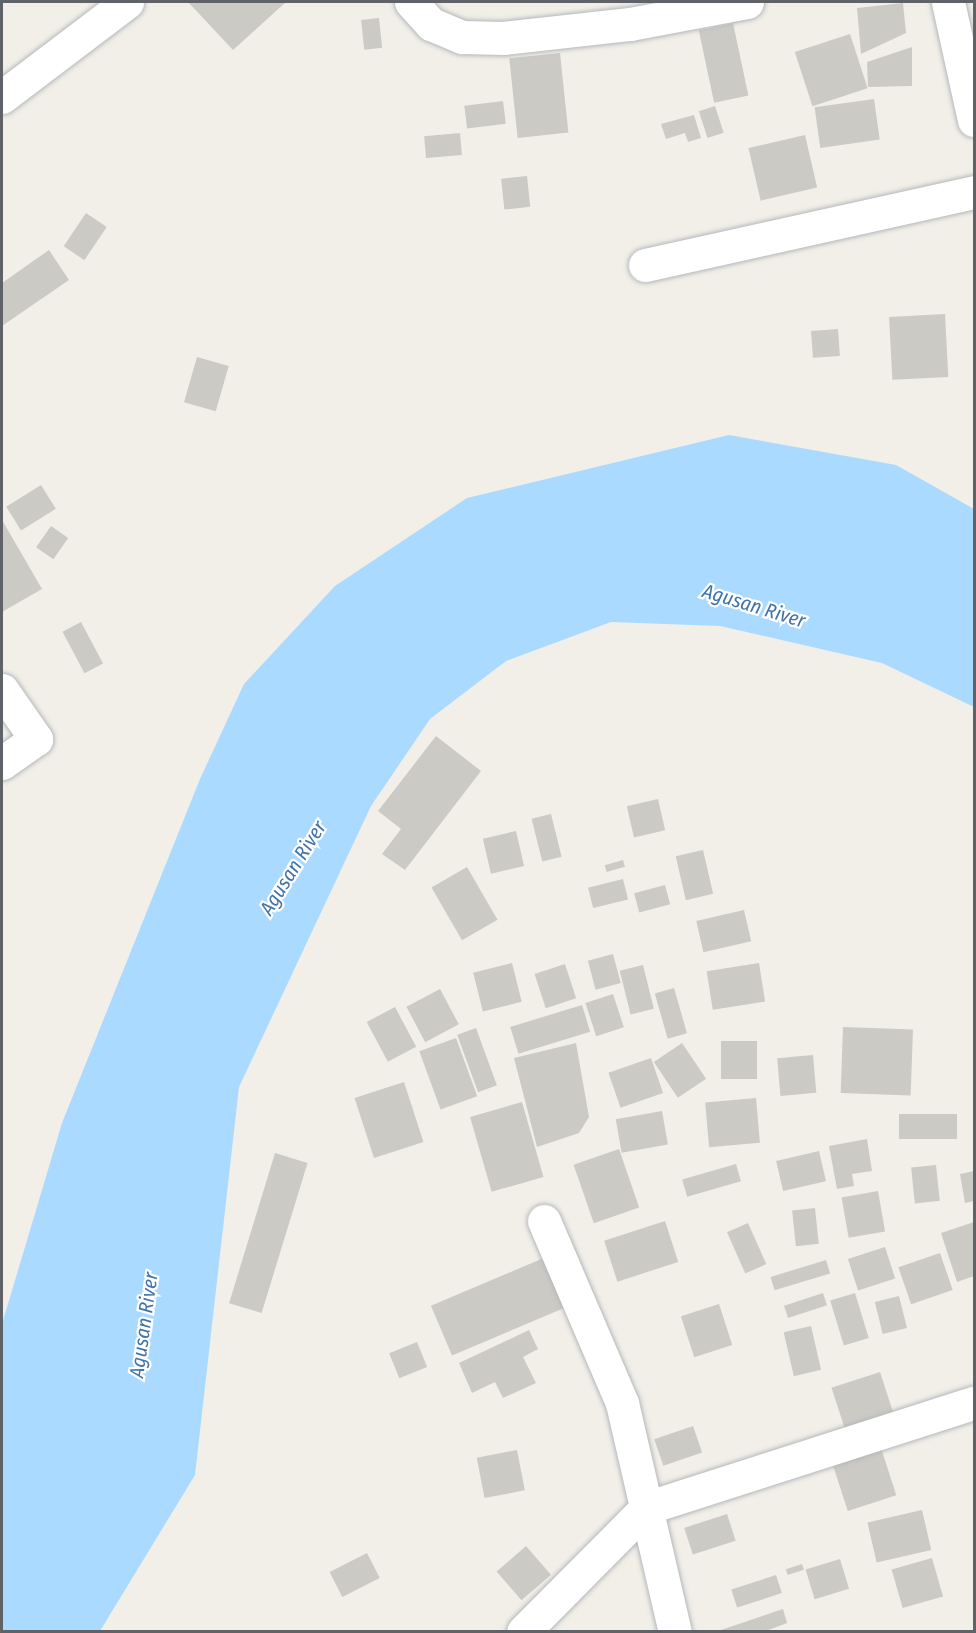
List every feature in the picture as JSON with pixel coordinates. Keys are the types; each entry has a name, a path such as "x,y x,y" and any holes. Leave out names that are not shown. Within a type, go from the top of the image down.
{"street":[{"path":"2,97 127,2"},
{"path":"411,2 431,24 462,37 503,38 630,24 747,2"},
{"path":"948,2 975,120"},
{"path":"645,265 975,192"},
{"path":"2,690 36,739 2,763"},
{"path":"544,1221 610,1366 633,1438 646,1508 675,1632"},
{"path":"522,1632 646,1508 975,1403"}],"water":[{"name":"Agusan River","path":"729,435 896,465 974,509 974,707 882,663 720,626 611,622 506,661 430,719 371,806 239,1087 195,1475 100,1631 2,1631 2,1324 62,1123 200,779 244,684 335,586 467,498"}],"building":[{"path":"188,2 286,2 233,50"},
{"path":"903,3 906,33 861,54 857,8"},
{"path":"379,18 382,48 364,50 361,20"},
{"path":"733,23 748,95 714,103 699,30"},
{"path":"850,34 868,88 812,106 795,52"},
{"path":"912,47 912,86 868,87 867,62"},
{"path":"560,53 568,133 518,138 509,58"},
{"path":"874,99 880,140 820,148 815,107"},
{"path":"503,101 506,124 467,129 464,106"},
{"path":"715,106 724,133 707,138 699,111"},
{"path":"694,115 701,138 688,142 685,133 666,139 661,124"},
{"path":"460,133 462,155 426,158 424,136"},
{"path":"805,135 817,188 761,201 748,148"},
{"path":"527,176 530,207 504,210 501,179"},
{"path":"86,213 107,227 84,260 64,246"},
{"path":"49,250 69,280 2,326 2,283"},
{"path":"945,314 948,377 892,380 889,317"},
{"path":"838,329 840,356 813,358 811,331"},
{"path":"197,357 229,366 216,411 184,402"},
{"path":"41,485 56,509 21,530 6,507"},
{"path":"2,520 42,589 2,612"},
{"path":"51,526 68,538 53,559 36,547"},
{"path":"81,622 103,663 85,673 62,632"},
{"path":"436,736 481,771 405,870 382,854 401,829 378,811"},
{"path":"658,799 665,830 634,837 627,806"},
{"path":"551,814 562,857 542,862 532,819"},
{"path":"516,831 524,866 491,874 483,839"},
{"path":"703,850 713,894 686,900 676,856"},
{"path":"623,860 625,867 607,872 605,865"},
{"path":"467,867 497,920 462,940 431,888"},
{"path":"623,879 628,899 593,908 588,888"},
{"path":"665,885 670,904 639,913 634,893"},
{"path":"744,910 751,941 703,952 696,921"},
{"path":"613,954 621,983 596,990 588,961"},
{"path":"512,963 522,1002 483,1011 473,973"},
{"path":"759,963 765,1002 713,1010 707,971"},
{"path":"565,964 576,998 546,1008 535,974"},
{"path":"643,965 654,1009 631,1014 620,971"},
{"path":"674,988 687,1033 668,1039 655,994"},
{"path":"440,989 459,1024 425,1042 406,1007"},
{"path":"613,994 624,1027 596,1036 585,1003"},
{"path":"582,1005 590,1032 518,1054 510,1027"},
{"path":"395,1007 416,1047 388,1062 367,1022"},
{"path":"843,1027 913,1029 911,1095 841,1093"},
{"path":"476,1028 497,1085 478,1092 457,1035"},
{"path":"456,1038 477,1096 441,1110 419,1051"},
{"path":"721,1041 757,1041 757,1079 721,1079"},
{"path":"576,1043 589,1117 579,1133 537,1147 514,1058"},
{"path":"682,1043 706,1079 678,1098 654,1062"},
{"path":"813,1055 816,1093 780,1096 777,1058"},
{"path":"651,1058 663,1093 620,1108 608,1073"},
{"path":"404,1082 423,1142 374,1158 355,1098"},
{"path":"756,1098 760,1143 709,1147 705,1102"},
{"path":"522,1102 543,1177 492,1192 470,1117"},
{"path":"662,1111 668,1144 622,1153 616,1119"},
{"path":"899,1114 957,1114 957,1139 899,1139"},
{"path":"867,1139 872,1171 852,1174 854,1186 837,1189 829,1146"},
{"path":"619,1149 639,1208 594,1223 574,1165"},
{"path":"819,1151 826,1181 783,1191 776,1161"},
{"path":"275,1153 308,1163 262,1313 229,1303"},
{"path":"736,1164 741,1181 687,1197 682,1179"},
{"path":"936,1165 940,1201 915,1203 911,1168"},
{"path":"974,1171 974,1201 965,1203 960,1174"},
{"path":"878,1191 885,1231 849,1238 842,1197"},
{"path":"815,1208 819,1244 796,1246 792,1210"},
{"path":"665,1221 678,1262 617,1282 604,1241"},
{"path":"974,1222 974,1276 957,1282 941,1233"},
{"path":"748,1223 766,1264 745,1273 727,1232"},
{"path":"885,1247 895,1278 858,1290 848,1259"},
{"path":"940,1253 953,1290 911,1304 898,1267"},
{"path":"546,1257 567,1307 452,1356 431,1306"},
{"path":"826,1260 830,1273 775,1290 771,1277"},
{"path":"823,1293 827,1305 788,1318 784,1306"},
{"path":"855,1293 869,1338 844,1346 830,1301"},
{"path":"899,1296 907,1328 883,1334 875,1302"},
{"path":"719,1304 732,1345 694,1357 681,1316"},
{"path":"811,1326 821,1370 794,1376 784,1332"},
{"path":"529,1330 538,1349 523,1357 536,1383 503,1398 495,1382 472,1393 459,1363"},
{"path":"417,1342 427,1367 399,1378 389,1353"},
{"path":"880,1372 897,1424 848,1440 831,1388"},
{"path":"693,1426 702,1452 663,1466 654,1439"},
{"path":"879,1442 896,1495 848,1511 830,1458"},
{"path":"517,1450 525,1490 485,1498 477,1458"},
{"path":"922,1510 931,1550 877,1563 867,1523"},
{"path":"727,1514 736,1541 693,1555 684,1528"},
{"path":"526,1546 551,1575 521,1600 497,1572"},
{"path":"367,1553 380,1578 342,1597 330,1572"},
{"path":"932,1558 943,1596 903,1608 892,1570"},
{"path":"840,1559 849,1589 815,1599 806,1570"},
{"path":"802,1564 804,1570 788,1575 786,1569"},
{"path":"776,1575 782,1593 737,1608 731,1590"},
{"path":"783,1609 787,1623 763,1632 715,1632"}]}
